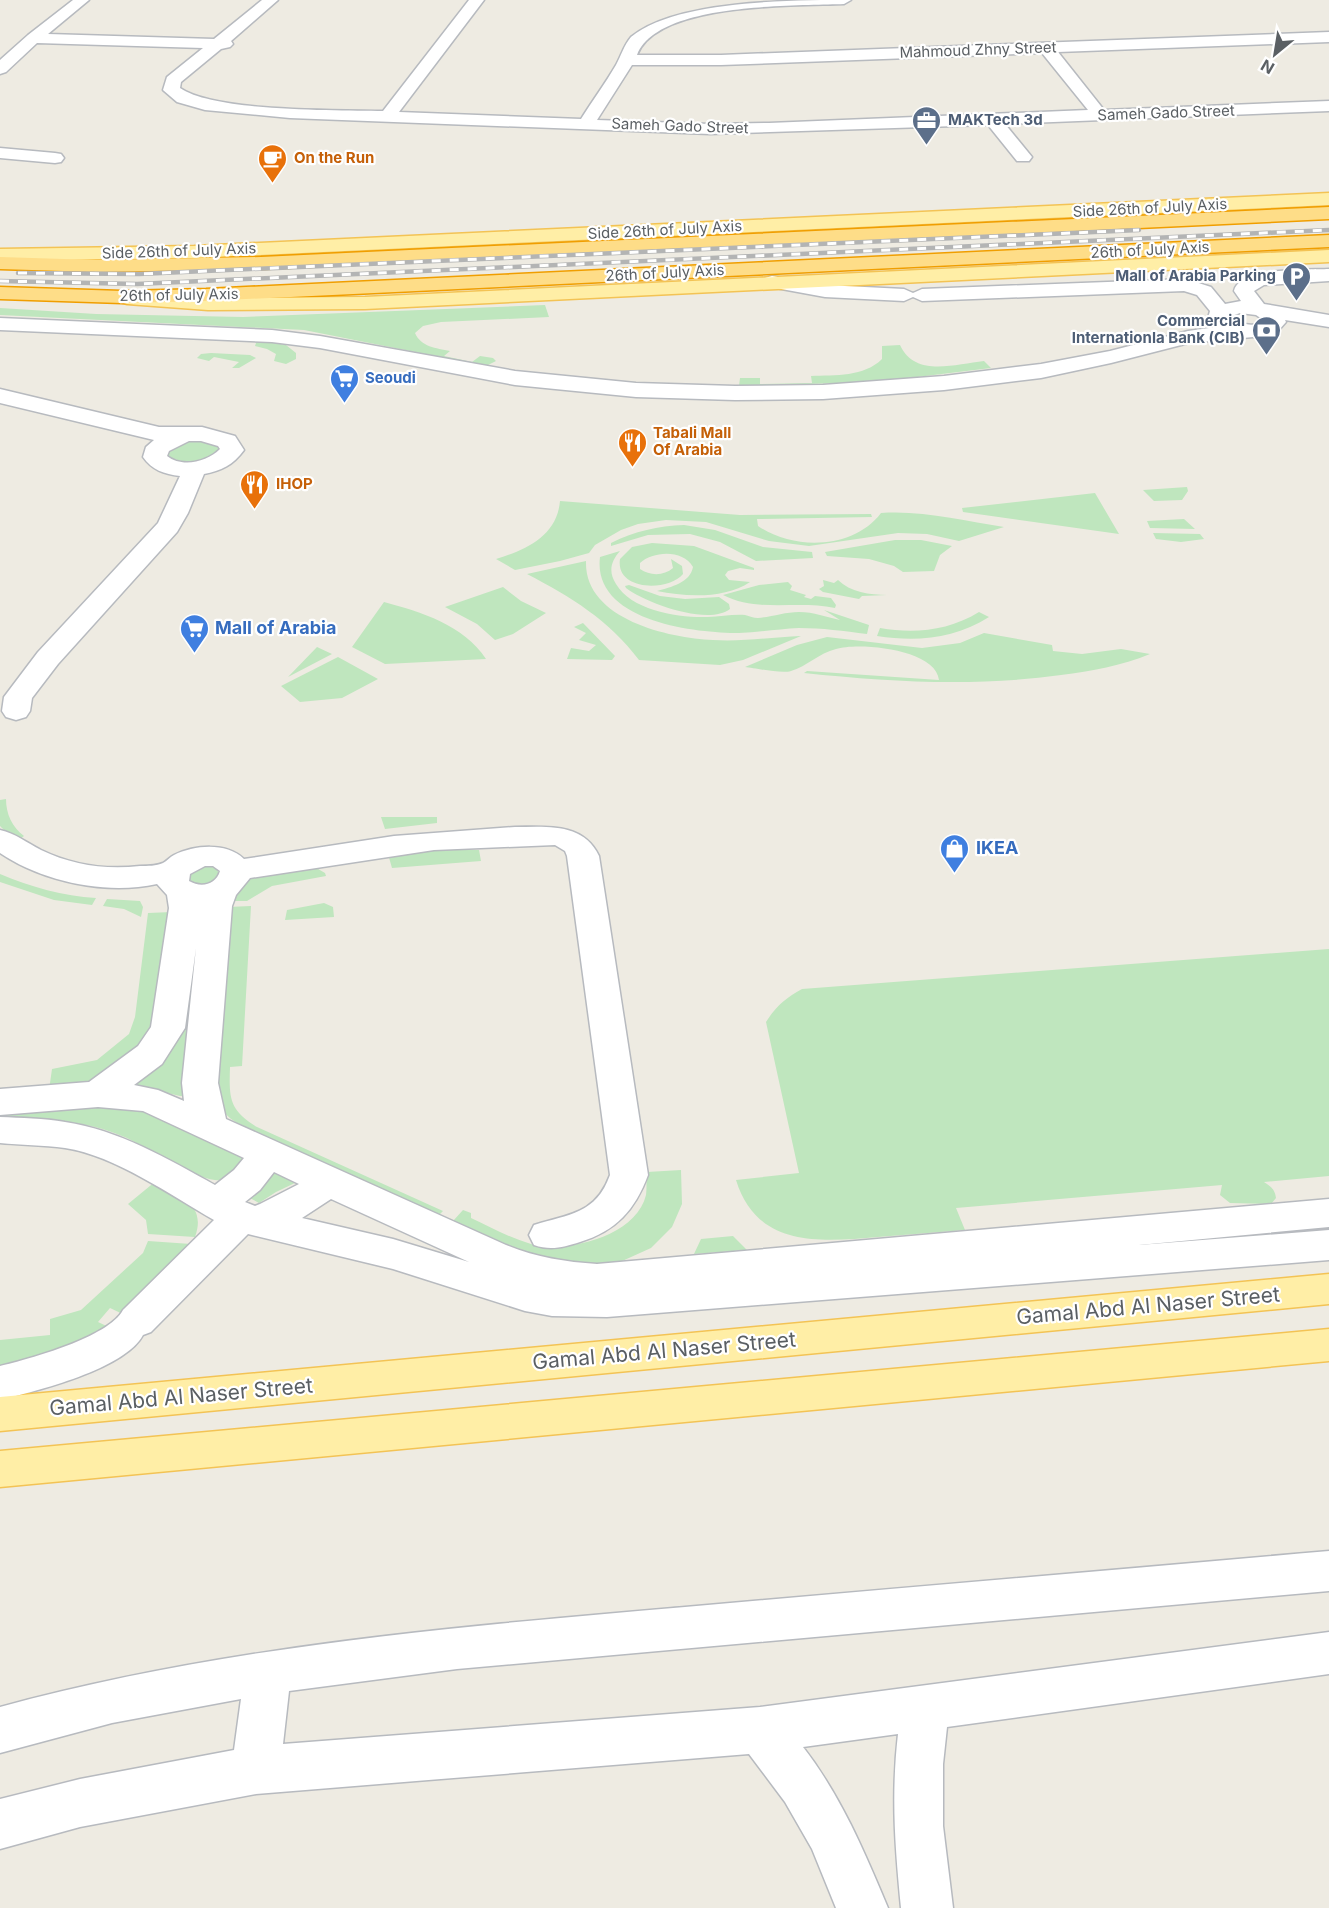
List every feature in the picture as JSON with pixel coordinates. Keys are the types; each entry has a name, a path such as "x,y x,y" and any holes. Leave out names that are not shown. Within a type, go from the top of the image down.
{"highway":[{"name":"26th of July Axis","path":"0,263 96,266 251,263 1329,213"},
{"path":"1158,221 1142,230 1141,234 1147,240 1188,248"},
{"path":"1013,228 1036,232 1046,239 1042,246 1013,256"},
{"name":"26th of July Axis","path":"0,293 123,297 206,296 1329,241"}],"main road":[{"name":"Side 26th of July Axis","path":"0,255 194,252 1329,200"},
{"path":"123,297 242,305 365,303 1329,256"},
{"name":"Gamal Abd Al Naser Street","path":"0,1414 1329,1289"},
{"path":"0,1469 1329,1345"}],"street":[{"path":"0,69 82,0"},
{"name":"Sameh Gado Street","path":"271,0 173,80 171,90 183,98 205,105 257,110 770,128 993,120 1227,107"},
{"name":"Sameh Gado Street","path":"291,0 248,41 196,84 202,94 217,99 389,114"},
{"path":"389,114 477,0"},
{"path":"588,120 627,60 635,41 645,32 681,16 734,6 844,0"},
{"name":"Mahmoud Zhny Street","path":"627,60 721,60 1329,36"},
{"path":"33,39 216,44 248,41"},
{"path":"1046,47 1096,109"},
{"name":"Sameh Gado Street","path":"689,124 1096,109 1327,106"},
{"path":"993,120 1023,157"},
{"path":"0,153 55,158"},
{"path":"1262,316 1244,291 1245,286 1251,282 1260,279 1329,275"},
{"path":"772,282 835,292 913,295 1186,285 1204,291 1219,312 1220,321 1245,330"},
{"path":"0,322 284,333 327,338 519,374 684,388 835,387 908,381 1042,364 1132,343 1202,315 1240,307 1262,316 1329,331"},
{"path":"0,322 283,337 343,346 452,368 552,383 676,393 753,393 902,387 995,377 1100,359 1202,334 1245,330 1262,316 1329,321"},
{"path":"0,396 151,433 181,436 212,435 227,441 232,450 224,459 174,463 132,441 0,408"},
{"path":"4,711 48,658 168,526 176,513 174,463 164,443 181,436"},
{"path":"229,880 358,851 437,842 548,836 570,840 580,847 629,1175 621,1197 604,1216 588,1226 548,1235"},
{"path":"0,839 36,861 87,874 129,878 160,875 178,884"},
{"path":"0,856 33,871 65,880 178,884"},
{"path":"98,1094 150,1055 168,1028 172,1015 185,908 178,884 182,864 203,856 225,859 232,864 229,880 216,906 201,1069 202,1100 210,1127"},
{"path":"0,1102 98,1094 145,1099 170,1107 267,1155 328,1180 515,1266 542,1274 588,1278 797,1262 1320,1230"},
{"path":"0,1130 66,1135 105,1146 142,1162 237,1214 393,1254 525,1294 579,1302 1320,1230"},
{"path":"0,1383 53,1370 83,1359 130,1328 237,1214 247,1180 267,1155"},
{"path":"237,1214 292,1207 312,1195 328,1180"},
{"path":"0,1730 65,1710 136,1695 363,1659 457,1648 1329,1571"},
{"path":"0,1824 80,1803 256,1770 760,1730 1329,1653"},
{"path":"256,1770 267,1674"},
{"path":"925,1709 919,1764 918,1826 927,1908"},
{"path":"760,1730 802,1785 830,1832 862,1908"}],"green space":[{"path":"545,305 549,317 441,322 423,326 415,333 425,344 450,351 444,356 472,362 480,356 493,358 496,361 486,366 304,330 0,315 0,308 96,314 243,317"},
{"path":"257,340 286,345 296,353 296,359 286,364 274,361 276,354 255,346"},
{"path":"900,345 915,362 926,365 949,366 984,361 991,368 876,382 739,386 740,378 760,378 760,384 812,383 811,376 858,372 875,365 882,359 882,346"},
{"path":"201,354 250,355 256,358 239,368 232,368 239,362 214,357 209,361 197,358"},
{"path":"193,437 221,447 211,457 196,462 180,461 167,455 167,447"},
{"path":"1187,487 1188,491 1182,500 1154,501 1143,490"},
{"path":"1095,493 1119,534 963,512 962,508"},
{"path":"560,501 740,515 871,514 872,517 757,519 758,526 773,534 789,540 806,542 840,540 869,525 881,513 927,515 1004,527 959,541 927,534 898,533 809,546 769,541 706,522 666,520 638,524 621,530 595,545 589,553 560,561 515,570 496,559 538,540 553,524"},
{"path":"1184,519 1195,529 1150,528 1147,521"},
{"path":"684,525 715,530 763,547 812,552 813,558 756,561 720,542 690,534 648,535 611,546 611,543 638,532"},
{"path":"1153,533 1200,534 1204,539 1181,542 1156,539"},
{"path":"895,540 921,540 952,546 940,555 934,571 903,572 894,566 869,559 827,556 825,552"},
{"path":"652,543 694,546 754,568 754,570 740,568 728,571 725,575 729,580 750,582 740,588 717,594 680,595 657,591 684,581 693,567 682,557 675,555 652,556 640,563 640,569 652,574 665,573 673,568 671,559 682,566 683,574 666,584 655,586 634,583 621,570 620,559 632,547"},
{"path":"620,551 614,559 612,575 623,593 644,607 670,614 696,617 745,615 758,618 804,612 840,620 824,610 869,625 867,634 799,628 739,633 720,632 673,626 650,619 629,609 612,596 602,579 600,557"},
{"path":"586,561 589,581 599,598 613,611 632,622 674,635 713,640 801,636 743,660 720,665 639,660 602,621 527,574"},
{"path":"823,580 834,583 838,580 861,592 887,595 862,596 859,599 823,592 819,589 824,586"},
{"path":"788,582 792,586 790,590 806,595 804,597 831,598 836,605 835,608 750,604 723,595 759,585"},
{"path":"629,585 660,596 685,599 719,597 729,604 730,609 720,614 693,614 648,600 626,588 625,586"},
{"path":"503,587 521,601 546,613 513,634 495,640 477,624 445,607"},
{"path":"384,602 427,615 454,629 477,647 486,659 385,664 352,647"},
{"path":"979,612 989,617 949,634 906,639 877,636 880,628 905,631 931,629 955,623"},
{"path":"583,623 615,656 612,660 567,659 571,648 589,651 596,645 579,640 586,633 574,627"},
{"path":"984,633 1052,645 1053,651 1082,654 1121,649 1150,654 1095,670 997,681 900,681 804,673 807,671 939,680 935,669 925,661 911,655 895,650 861,647 830,651 787,672 745,667 797,645 827,637 922,648 960,643"},
{"path":"317,647 332,654 288,677"},
{"path":"338,657 378,679 342,698 300,702 281,686"},
{"path":"6,799 10,820 24,836 19,840 9,835 0,826 0,800"},
{"path":"381,817 437,817 437,823 385,829"},
{"path":"479,850 481,861 392,868 388,854"},
{"path":"202,866 210,866 217,870 220,875 215,883 189,886 185,874"},
{"path":"313,866 326,876 272,886 247,901 229,901 247,879"},
{"path":"0,874 47,890 96,898 92,905 54,900 0,882"},
{"path":"107,899 140,901 143,907 141,917 124,909 103,906"},
{"path":"201,902 185,1096 180,1096 137,1086 137,1082 165,1059 179,1039"},
{"path":"324,903 333,907 334,917 285,920 287,910"},
{"path":"251,906 242,1066 230,1067 231,1095 236,1109 257,1127 443,1211 438,1216 249,1130 231,1118 219,1105 214,1090 228,907"},
{"path":"172,912 155,1035 93,1083 49,1090 52,1069 97,1060 129,1034 135,1017 148,913"},
{"path":"1329,949 1329,1176 1264,1182 1272,1188 1276,1198 1271,1204 1230,1203 1220,1195 1222,1185 956,1208 965,1230 834,1240 793,1236 775,1229 759,1218 746,1202 736,1180 799,1173 766,1022 782,1003 802,989"},
{"path":"132,1105 238,1152 245,1164 232,1176 224,1180 215,1180 194,1174 127,1138 97,1127 48,1120 0,1120 0,1113"},
{"path":"276,1170 297,1182 259,1203 248,1197"},
{"path":"681,1170 682,1204 672,1227 651,1248 620,1262 603,1265 539,1262 453,1221 463,1210 471,1213 471,1218 508,1236 531,1244 562,1246 580,1244 598,1239 629,1222 640,1210 646,1195 647,1172"},
{"path":"156,1181 189,1202 194,1209 198,1226 195,1237 148,1234 146,1220 128,1204"},
{"path":"733,1236 747,1250 694,1254 701,1239"},
{"path":"148,1241 191,1244 127,1316 110,1308 98,1322 115,1330 0,1368 0,1340 50,1335 50,1319 81,1310 143,1253"}],"railway":[{"path":"18,273 139,274 1139,230"},
{"path":"0,281 137,284 1329,230"}],"place":[{"name":"MAKTech 3d","path":"927,146"},
{"name":"On the Run","path":"273,184"},
{"name":"Mall of Arabia Parking","path":"1297,302"},
{"name":"Commercial Internationla Bank (CIB)","path":"1266,356"},
{"name":"Seoudi","path":"344,404"},
{"name":"Tabali Mall Of Arabia","path":"632,468"},
{"name":"IHOP","path":"255,510"},
{"name":"Mall of Arabia","path":"194,654"},
{"name":"IKEA","path":"955,874"}]}
